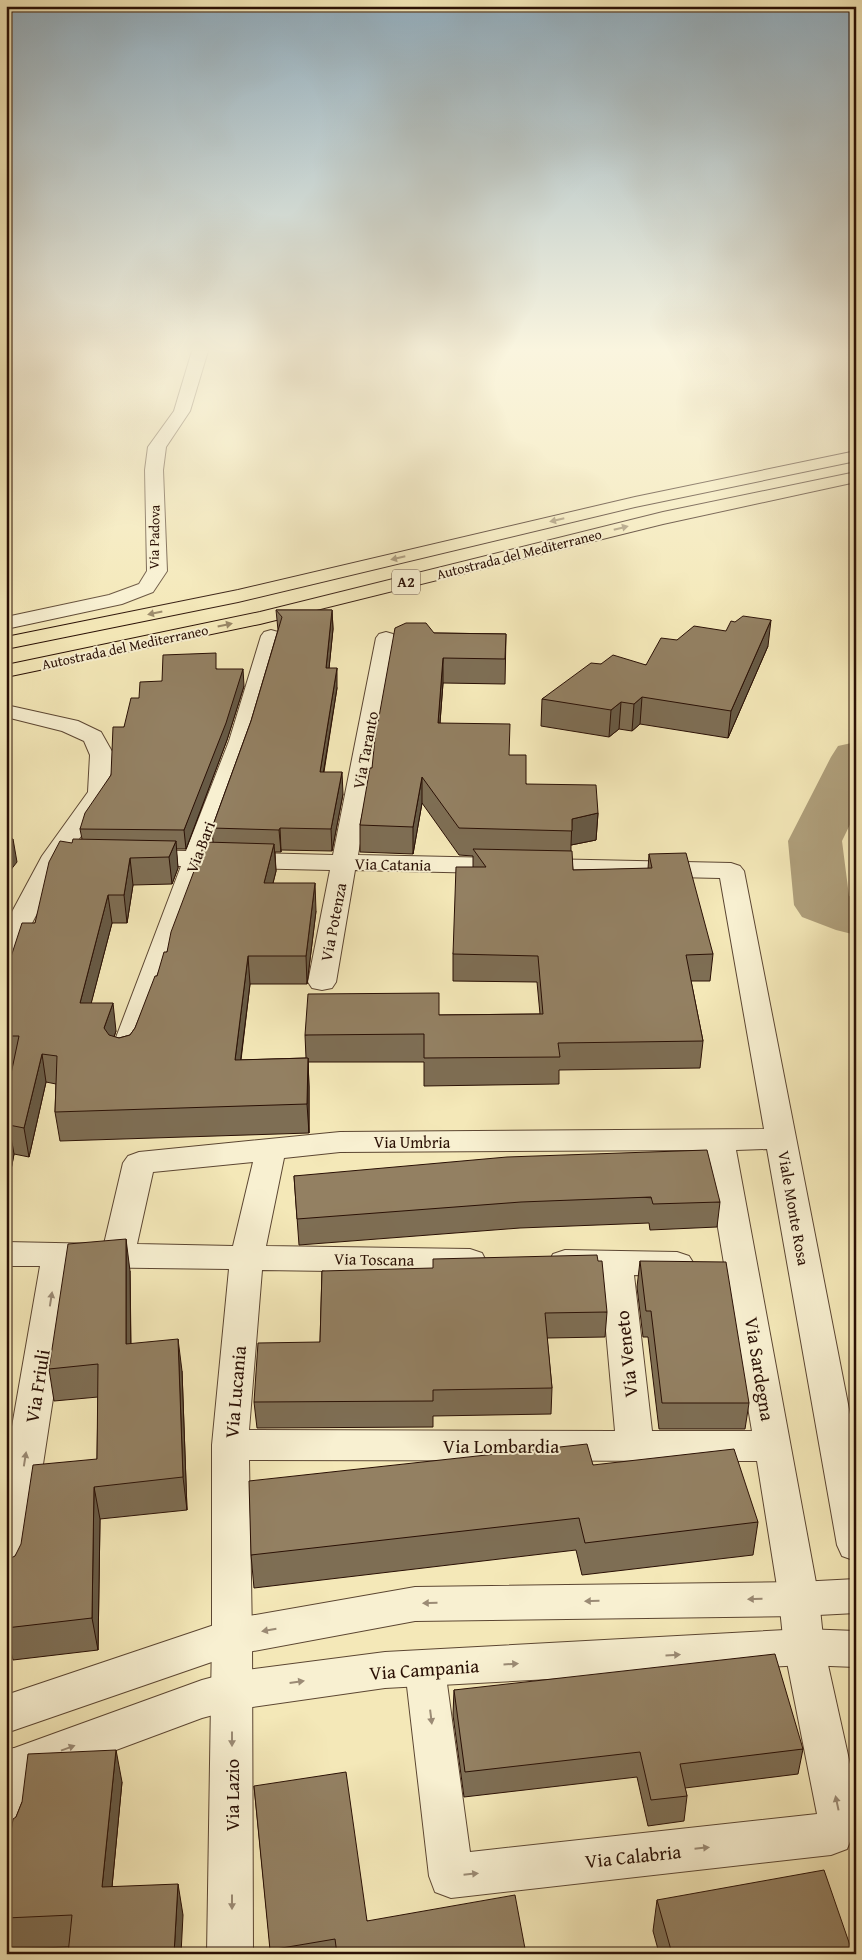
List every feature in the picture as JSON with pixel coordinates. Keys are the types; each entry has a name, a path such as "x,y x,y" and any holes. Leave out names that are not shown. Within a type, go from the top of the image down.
{"highway":[{"name":"Autostrada del Mediterraneo","path":"6,644 238,596 635,502 856,456"},
{"name":"Autostrada del Mediterraneo","path":"6,671 260,618 663,518 856,476"}],"street":[{"name":"Via Padova","path":"6,622 115,600 146,588 157,572 154,470 157,447 160,442"},
{"name":"Via Bari","path":"123,1056 240,741 271,636"},
{"name":"Via Taranto","path":"344,862 386,638"},
{"path":"6,948 55,856 100,792 102,754 93,737 70,726 7,710"},
{"path":"55,856 85,856"},
{"name":"Via Catania","path":"115,857 731,872"},
{"name":"Via Potenza","path":"322,982 344,862"},
{"name":"Viale Monte Rosa","path":"731,872 856,1545"},
{"name":"Via Umbria","path":"118,1256 139,1164 340,1142 781,1139"},
{"name":"Via Sardegna","path":"719,1140 720,1264 772,1446 799,1599 804,1647"},
{"name":"Via Lucania","path":"232,1637 230,1445 247,1258 271,1150"},
{"name":"Via Toscana","path":"6,1254 496,1261"},
{"name":"Via Friuli","path":"6,1576 58,1255"},
{"path":"536,1262 720,1264"},
{"name":"Via Veneto","path":"616,1263 635,1446"},
{"name":"Via Lombardia","path":"230,1445 772,1446"},
{"path":"6,1714 232,1637 415,1604 799,1599 856,1596"},
{"name":"Via Lazio","path":"230,1954 232,1637"},
{"name":"Via Campania","path":"10,1769 192,1703 232,1691 384,1670 804,1647 856,1649"},
{"name":"Via Calabria","path":"425,1669 451,1876 831,1834 839,1815 804,1647"},
{"path":"6,1833 10,1769"}],"building":[{"path":"276,610 332,610 326,668 337,668 320,772 342,772 331,829 212,828 251,721 282,617"},
{"path":"743,616 771,620 731,711 642,697 634,704 621,702 611,710 542,699 591,663 601,664 613,655 646,665 661,638 677,640 694,626 726,631 731,621 735,622"},
{"path":"406,623 426,623 434,633 506,634 505,659 443,658 438,723 510,724 509,755 526,755 526,784 596,785 598,813 572,819 572,831 459,828 422,777 413,827 360,825 370,768 372,768 375,739 395,628"},
{"path":"216,653 216,669 243,669 226,723 184,830 80,829 85,813 111,775 113,727 124,727 131,698 139,698 140,682 162,681 163,655"},
{"path":"6,838 13,839 6,848"},
{"path":"73,839 176,841 169,857 130,858 124,895 108,895 80,1003 113,1003 104,1028 109,1035 119,1038 130,1035 135,1028 155,976 157,976 164,952 167,952 171,932 205,842 274,844 264,883 315,883 306,956 248,956 235,1060 308,1058 307,1104 55,1112 57,1056 42,1054 24,1128 9,1125 6,1139 6,1093 19,1036 6,1036 6,972 22,923 35,923 49,862 60,841 72,843"},
{"path":"473,849 572,851 573,870 652,868 649,854 686,853 713,954 686,955 703,1041 558,1043 560,1057 424,1058 424,1034 305,1035 308,994 439,993 439,1015 543,1014 538,956 453,954 456,867 486,867"},
{"path":"707,1150 720,1202 653,1204 651,1197 521,1202 297,1219 294,1176 507,1157"},
{"path":"126,1239 126,1344 178,1339 183,1477 94,1487 92,1618 6,1628 9,1559 15,1556 21,1544 33,1465 97,1459 98,1364 49,1369 68,1244"},
{"path":"597,1255 598,1261 602,1261 607,1312 545,1313 552,1388 433,1390 433,1401 254,1402 258,1343 320,1342 322,1271 433,1268 433,1259"},
{"path":"640,1261 726,1262 749,1403 662,1403 651,1311 646,1311"},
{"path":"587,1444 593,1465 734,1449 758,1522 585,1543 579,1518 251,1555 249,1481"},
{"path":"775,1654 803,1749 680,1764 687,1796 651,1800 640,1752 465,1772 454,1690"},
{"path":"116,1750 102,1887 178,1884 174,1954 68,1954 72,1915 6,1918 6,1865 13,1819 16,1817 22,1802 28,1754"},
{"path":"346,1772 367,1921 515,1895 526,1954 337,1954 335,1939 270,1950 254,1786"},
{"path":"824,1870 853,1954 652,1954 671,1950 657,1900"}],"waterway":[{"path":"856,757 815,841 822,905 856,918"}]}
